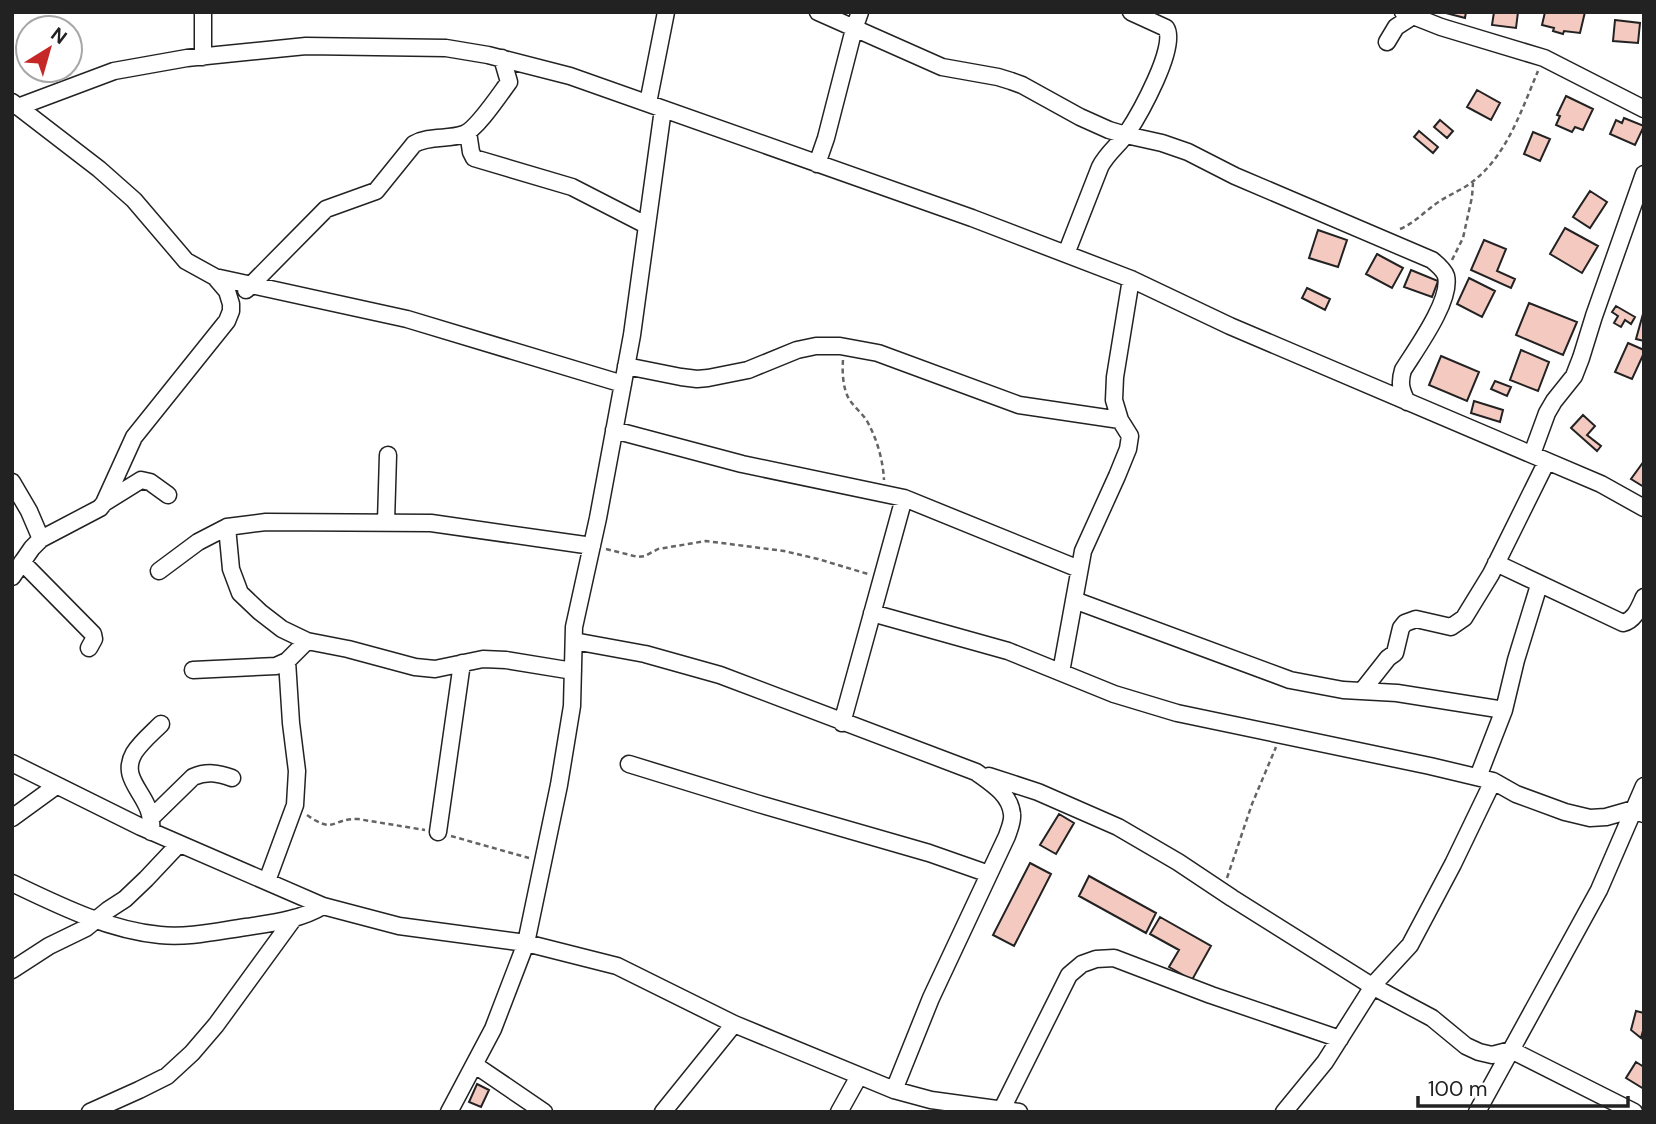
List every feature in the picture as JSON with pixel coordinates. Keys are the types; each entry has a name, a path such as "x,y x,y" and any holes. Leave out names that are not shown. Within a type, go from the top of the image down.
{"street":[{"path":"203,12 203,57"},
{"path":"449,1112 493,1029 526,943 559,785 572,706 574,627 632,335 646,225 666,12"},
{"path":"818,12 942,67 998,77 1022,85 1109,130 1188,152 1235,176 1432,260 1446,276 1446,290 1440,308 1403,370 1400,381 1407,402"},
{"path":"817,164 860,12"},
{"path":"1066,254 1104,157 1126,135 1152,90 1165,56 1170,36 1165,20 1131,12"},
{"path":"1387,42 1408,14 1441,27 1544,58 1644,109"},
{"path":"15,104 114,71 203,57 318,47 446,48 502,58 570,76 656,106 972,218 1131,279 1230,326 1601,484 1644,508"},
{"path":"231,304 326,209 376,191 414,144 429,138 461,135 473,128 509,82 502,58"},
{"path":"15,104 99,169 134,200 186,261 215,277 407,319 623,384"},
{"path":"468,132 474,158 572,187 646,225"},
{"path":"1362,691 1395,653 1401,628 1405,623 1416,619 1451,627 1458,623 1464,618 1496,563 1540,458 1547,413 1553,401 1574,376 1581,358 1644,174"},
{"path":"104,503 134,437 227,321 231,304 227,292 215,277"},
{"path":"1061,672 1083,551 1128,449 1130,436 1120,420 1114,400 1115,377 1131,279"},
{"path":"626,366 697,379 748,370 797,350 816,346 845,347 878,353 1019,405 1120,420"},
{"path":"614,430 742,464 904,498 1079,569"},
{"path":"386,522 388,455"},
{"path":"12,578 41,539 95,512 104,503 141,480 150,482 168,495"},
{"path":"12,482 41,539"},
{"path":"842,723 904,498"},
{"path":"159,571 198,542 227,527 266,522 431,523 592,546"},
{"path":"227,527 230,569 240,593 282,629 307,641 415,667 435,669 484,659 573,671"},
{"path":"22,562 93,634 94,639 89,648"},
{"path":"1496,563 1623,624 1635,616 1644,597"},
{"path":"1284,1112 1325,1062 1373,986 1410,945 1453,864 1486,779 1516,660 1539,585"},
{"path":"1074,600 1290,680 1343,690 1397,693 1504,710"},
{"path":"872,613 1008,651 1114,694 1177,713 1486,779 1539,803 1590,818 1639,811"},
{"path":"193,670 276,666 287,661 307,641"},
{"path":"574,641 645,654 720,675 842,723 1038,792 1118,827 1373,986 1432,1018 1466,1046 1492,1055 1511,1050 1634,1112"},
{"path":"267,881 295,805 297,771 287,661"},
{"path":"438,832 462,663"},
{"path":"151,825 146,803 130,779 130,765 134,754 161,724"},
{"path":"12,763 56,786 151,825 179,844 323,906 399,926 526,943 617,966 734,1024 894,1090 931,1100 1019,1112"},
{"path":"629,764 929,853 989,874"},
{"path":"894,1090 931,998 1013,816 1000,790 976,772"},
{"path":"151,825 193,777 202,773 217,773 232,778"},
{"path":"12,818 56,786"},
{"path":"1477,1112 1599,890 1639,811 1644,786"},
{"path":"12,970 29,957 78,933 125,899 179,844"},
{"path":"12,883 97,919 129,930 162,936 197,934 294,918 323,906"},
{"path":"90,1112 167,1076 216,1026 294,918"},
{"path":"1002,1109 1069,975 1082,964 1096,958 1114,958 1211,995 1340,1039"},
{"path":"663,1112 734,1024"},
{"path":"475,1065 544,1112"},
{"path":"839,1112 859,1076"}],"path":[{"path":"1379,238 1410,225 1437,202 1473,181 1486,170 1510,137 1544,58"},
{"path":"1446,276 1463,238 1473,181"},
{"path":"845,347 843,367 846,392 868,422 874,437 883,468 885,494"},
{"path":"592,546 638,557 658,549 706,541 784,551 882,578"},
{"path":"1221,891 1237,853 1252,804 1281,734"},
{"path":"295,805 309,817 326,825 358,819 438,832 542,862"}],"building":[{"path":"1442,12 1466,12 1465,18"},
{"path":"1494,12 1518,12 1516,28 1492,25"},
{"path":"1545,12 1585,12 1580,33 1564,31 1563,34 1542,25"},
{"path":"1615,20 1640,23 1638,43 1613,41"},
{"path":"1477,90 1500,103 1491,120 1467,107"},
{"path":"1566,96 1593,109 1583,130 1575,127 1572,132 1556,125 1560,116 1557,115"},
{"path":"1624,118 1644,126 1635,145 1610,134 1616,120 1622,123"},
{"path":"1440,120 1453,131 1447,138 1434,127"},
{"path":"1419,131 1438,147 1433,153 1414,137"},
{"path":"1533,132 1550,139 1540,161 1524,154"},
{"path":"1590,191 1607,202 1590,228 1573,217"},
{"path":"1565,228 1598,246 1582,273 1550,254"},
{"path":"1318,230 1347,240 1338,267 1309,258"},
{"path":"1484,240 1506,249 1497,271 1515,279 1511,288 1471,270"},
{"path":"1377,254 1403,268 1392,288 1366,274"},
{"path":"1411,270 1438,281 1432,297 1404,287"},
{"path":"1469,278 1495,291 1482,317 1457,304"},
{"path":"1307,288 1330,299 1325,310 1302,298"},
{"path":"1529,303 1577,322 1563,355 1516,335"},
{"path":"1616,306 1635,317 1631,324 1625,320 1621,327 1614,323 1618,316 1612,312"},
{"path":"1644,315 1644,341 1636,339"},
{"path":"1628,343 1644,350 1632,379 1615,372"},
{"path":"1521,350 1549,362 1538,391 1510,380"},
{"path":"1441,356 1479,372 1467,401 1429,385"},
{"path":"1495,381 1511,387 1507,396 1491,389"},
{"path":"1474,401 1503,410 1500,422 1471,413"},
{"path":"1583,415 1595,426 1587,435 1601,446 1597,451 1571,428"},
{"path":"1644,461 1644,487 1631,479"},
{"path":"1059,814 1074,823 1056,854 1040,845"},
{"path":"1030,863 1051,874 1014,946 993,935"},
{"path":"1089,876 1156,913 1146,933 1079,896"},
{"path":"1160,917 1211,946 1192,980 1169,967 1179,950 1150,934"},
{"path":"1636,1011 1644,1013 1641,1038 1631,1030"},
{"path":"1636,1062 1644,1067 1644,1089 1626,1078"},
{"path":"477,1084 489,1090 481,1107 469,1102"}]}
